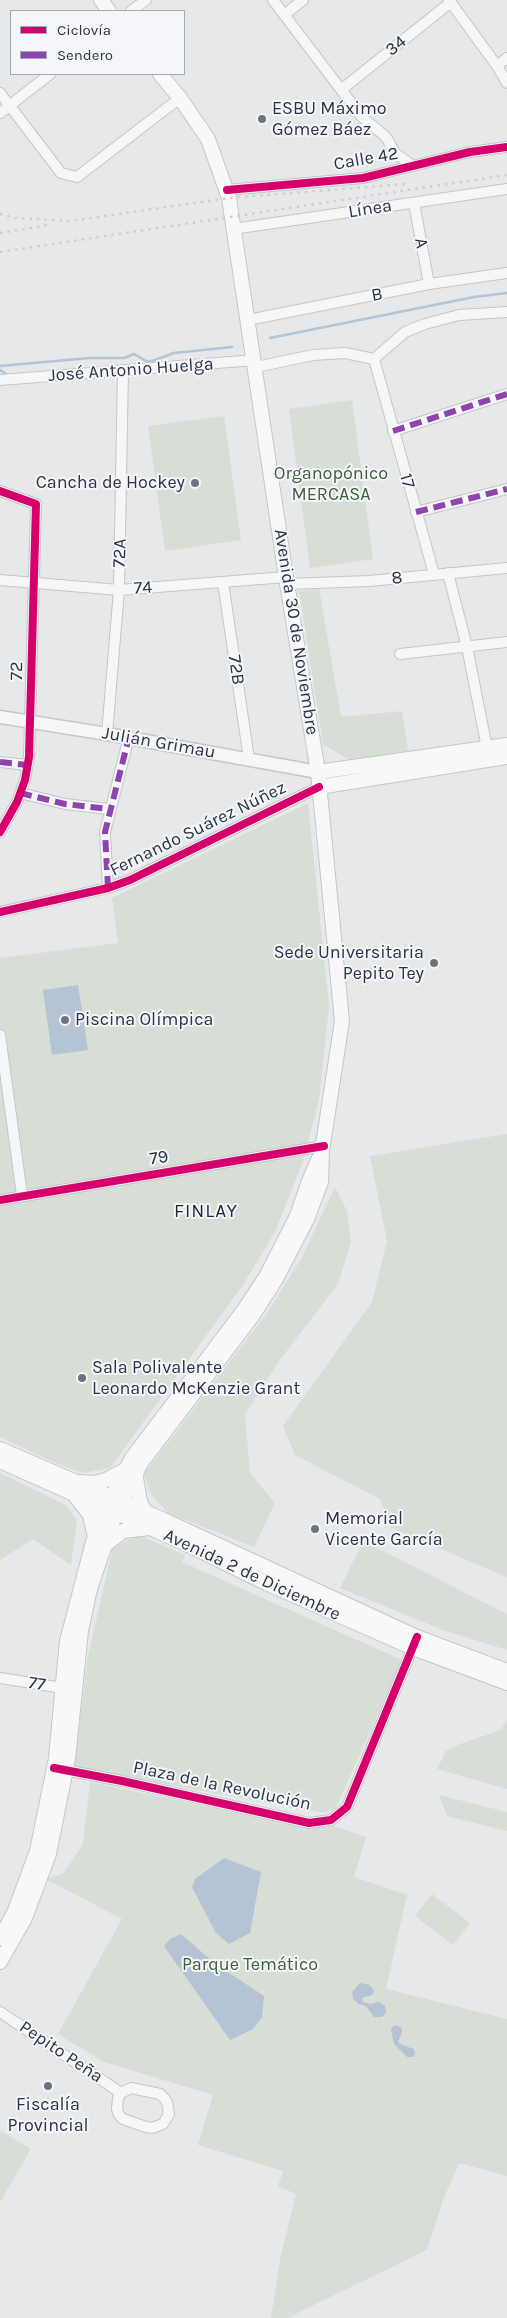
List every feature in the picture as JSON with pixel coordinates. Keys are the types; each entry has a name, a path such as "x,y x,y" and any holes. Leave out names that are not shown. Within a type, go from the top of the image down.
{"main road":[{"path":"101,0 109,10"},
{"name":"Avenida 30 de Noviembre","path":"0,1962 25,1918 49,1854 69,1689 67,1641 113,1504 131,1470 254,1315 276,1279 307,1219 320,1182 323,1148 342,1021 318,772 286,580 255,363 227,190 208,139 180,98 161,75"},
{"path":"318,772 507,745"},
{"path":"314,751 329,762 346,769"},
{"path":"319,787 507,757"},
{"path":"321,807 326,796 337,785"},
{"name":"Avenida 2 de Diciembre","path":"0,1449 72,1487"},
{"name":"Avenida 2 de Diciembre","path":"0,1461 113,1504 415,1643 507,1683"},
{"path":"131,1470 136,1478 139,1496 150,1521 100,1541 90,1516 72,1487 95,1483 131,1470"},
{"name":"Avenida 2 de Diciembre","path":"415,1643 507,1671"},
{"name":"Avenida 30 de Noviembre","path":"0,1938 14,1913 37,1851 60,1769"}],"street":[{"path":"132,10 146,0"},
{"path":"273,0 361,116 386,137 395,153 413,166"},
{"path":"284,15 303,0"},
{"path":"450,1 497,66 507,84"},
{"name":"34","path":"341,90 450,1"},
{"path":"497,66 507,58"},
{"path":"0,113 49,75"},
{"path":"0,93 61,173 77,177 180,98"},
{"name":"Calle 42","path":"227,190 363,178 470,152 507,147"},
{"path":"395,153 395,171"},
{"name":"Línea","path":"233,229 507,189"},
{"name":"A","path":"414,203 429,284"},
{"name":"B","path":"248,320 429,284 507,273"},
{"path":"374,359 405,332 425,324 459,315 507,312"},
{"name":"José Antonio Huelga","path":"4,380 255,363 313,355 345,353 374,359"},
{"name":"17","path":"374,359 434,574"},
{"name":"72A","path":"107,734 119,590 123,371"},
{"path":"393,431 507,394"},
{"path":"416,512 507,489"},
{"name":"72","path":"0,491 36,504 27,765 20,793 0,832"},
{"name":"8","path":"286,580 369,581 448,572 507,568"},
{"path":"448,572 467,647 487,748"},
{"name":"74","path":"0,580 119,590 223,582 286,580"},
{"name":"72B","path":"223,582 249,759"},
{"path":"400,654 507,642"},
{"name":"Julián Grimau","path":"0,717 30,720 318,772"},
{"path":"108,888 105,832 109,809 129,738"},
{"path":"0,762 27,765"},
{"name":"Fernando Suárez Núñez","path":"0,912 108,888 130,880 319,787"},
{"path":"20,793 65,804 109,809"},
{"path":"0,1034 22,1195"},
{"name":"79","path":"0,1200 323,1148"},
{"name":"Plaza de la Revolución","path":"60,1769 309,1823 331,1820 346,1807 415,1643"},
{"name":"77","path":"0,1678 69,1689"},
{"name":"Pepito Peña","path":"0,2012 121,2093"},
{"name":"Pepito Peña","path":"137,2088 160,2094 168,2102 169,2114 167,2119 163,2124 152,2128 123,2120 117,2109 118,2098 121,2093 137,2088"}],"green space":[{"name":"Organopónico MERCASA","path":"352,400 373,559 310,568 289,409"},
{"name":"Cancha de Hockey","path":"224,416 241,540 165,551 148,426"},
{"path":"319,588 341,717 402,711 408,751 349,760 323,744 299,591"},
{"path":"308,803 329,1006 319,1100 303,1161 275,1232 243,1285 110,1468 84,1473 57,1464 0,1437 0,958 118,943 112,898"},
{"path":"507,1134 507,1577 391,1528 380,1499 295,1455 283,1426 372,1302 387,1241 370,1156"},
{"path":"335,1187 347,1211 351,1242 338,1284 279,1361 245,1414 250,1473 275,1503 254,1547 168,1513 150,1493 144,1474 267,1313 301,1259"},
{"path":"0,1473 66,1505 77,1520 71,1565 33,1539 0,1560"},
{"path":"138,1535 185,1555 182,1562 402,1660 336,1808 325,1812 316,1812 74,1767 88,1656 113,1547"},
{"path":"363,1541 507,1614 507,1650 443,1630 340,1588"},
{"path":"507,1719 507,1789 437,1769 446,1751 460,1744 501,1730"},
{"name":"Parque Temático","path":"90,1782 307,1828 333,1826 366,1837 354,1877 407,1895 386,1989 507,2019 507,2176 459,2163 443,2200 427,2250 287,2318 271,2318 281,2255 296,2194 278,2186 283,2171 198,2145 213,2095 104,2062 58,2034 122,1919 46,1879 64,1873 83,1844"},
{"path":"439,1795 507,1812 507,1831 447,1816"},
{"path":"432,1894 470,1923 453,1945 415,1916"},
{"path":"0,2131 31,2149 0,2202"}],"water":[{"name":"Piscina Olímpica","path":"78,985 88,1050 52,1055 43,990"},
{"path":"224,1858 261,1872 250,1933 229,1944 216,1933 192,1887 195,1879"},
{"path":"181,1934 214,1963 264,1996 262,2017 253,2029 230,2040 164,1946 170,1939"},
{"path":"360,1983 370,1985 374,1991 372,1995 362,1998 363,2002 371,2004 379,2002 385,2006 386,2013 382,2017 374,2017 366,2006 359,2004 353,1999 352,1992"},
{"path":"394,2025 401,2027 402,2032 398,2042 414,2049 415,2054 413,2057 407,2057 394,2044 391,2030"}],"waterway":[{"path":"270,338 474,297 507,293"},
{"path":"0,366 89,358 124,358 134,354 146,361 152,361 174,353 232,347"},
{"path":"0,370 6,374 5,378"}],"railway":[{"path":"0,252 507,175"},
{"path":"0,214 15,218 70,221 229,198 405,184"},
{"path":"0,233 49,225"}],"marked path":[{"path":"393,431 507,394"},
{"path":"416,512 507,489"},
{"path":"108,888 105,832 129,737"},
{"path":"0,762 27,765"},
{"path":"20,793 65,804 109,809"}],"cycle path":[{"path":"227,190 363,178 470,152 507,147"},
{"path":"0,491 36,504 29,757 25,780 17,802 0,832"},
{"path":"0,912 108,888 130,880 319,787"},
{"path":"0,1200 324,1146"},
{"path":"54,1768 122,1781 309,1823 331,1820 347,1807 417,1637"}],"place":[{"name":"ESBU Máximo Gómez Báez","path":"262,119"},
{"name":"Cancha de Hockey","path":"195,483"},
{"name":"Sede Universitaria Pepito Tey","path":"434,963"},
{"name":"Piscina Olímpica","path":"65,1020"},
{"name":"Sala Polivalente Leonardo McKenzie Grant","path":"82,1378"},
{"name":"Memorial Vicente García","path":"315,1529"},
{"name":"Fiscalía Provincial","path":"48,2086"}],"district":[{"name":"FINLAY","path":"206,1212"}]}
